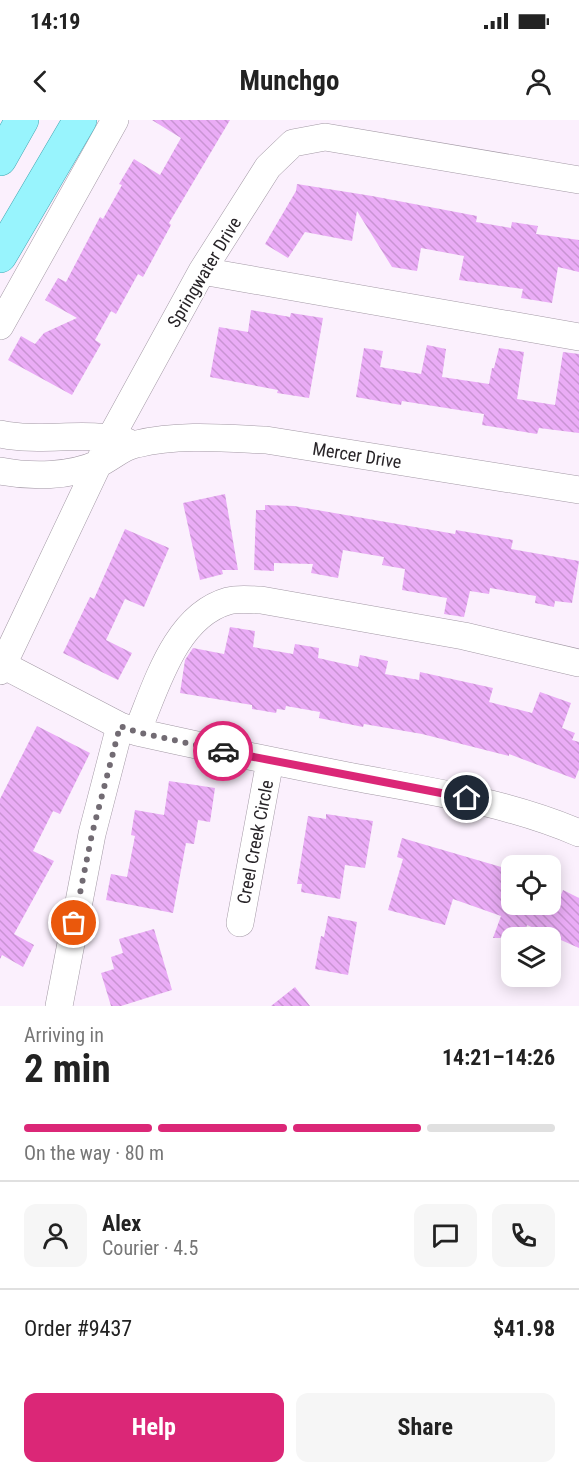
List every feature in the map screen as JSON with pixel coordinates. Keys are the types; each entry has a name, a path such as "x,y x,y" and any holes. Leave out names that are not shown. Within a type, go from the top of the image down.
{"main road":[{"path":"0,159 22,120"},
{"path":"0,256 80,120"}],"street":[{"path":"0,326 115,120"},
{"name":"Springwater Drive","path":"1,668 98,464 122,441 202,271 268,167 293,143 325,137 579,180"},
{"path":"202,271 579,337"},
{"name":"Mercer Drive","path":"0,434 19,438 122,441 213,437 266,441 579,490"},
{"path":"0,471 39,475 67,472 98,464"},
{"path":"60,1006 92,834 129,729 172,650 186,630 207,612 227,602 242,599 261,600 441,632 579,663"},
{"path":"1,668 129,729 270,761 467,798 544,818 579,833"},
{"name":"Creel Creek Circle","path":"240,923 270,761"}],"building":[{"path":"152,120 230,120 169,223 171,225 143,277 138,274 116,314 111,311 95,340 101,344 72,395 8,360 21,336 35,344 44,333 77,318 45,300 58,278 66,282 100,217 103,219 122,185 119,184 134,159 160,175 181,138"},
{"path":"297,184 477,216 476,222 511,228 512,222 538,226 536,234 579,240 579,272 558,267 552,303 521,298 523,289 459,280 464,256 421,248 417,271 392,267 357,211 352,241 305,232 288,258 265,244 296,191"},
{"path":"251,310 290,317 291,313 323,318 309,398 210,377 219,327 248,332"},
{"path":"427,345 446,349 442,377 489,384 499,348 524,352 517,399 555,405 563,352 579,354 579,433 539,428 537,434 482,425 484,414 402,401 401,405 356,397 364,348 383,351 380,367 421,374"},
{"path":"225,494 238,570 222,570 223,574 200,580 183,503"},
{"path":"265,505 294,506 455,534 456,530 513,540 511,549 579,561 572,603 555,601 554,607 535,603 536,596 490,588 489,594 470,591 464,617 444,614 447,598 402,590 405,569 382,565 384,557 343,550 338,578 311,573 313,564 274,563 274,571 254,570 256,510 265,510"},
{"path":"125,529 169,548 144,607 125,599 106,640 132,653 118,680 63,653 90,597 94,599"},
{"path":"230,627 255,631 253,647 293,654 295,644 319,648 318,658 358,667 360,655 388,661 385,674 419,680 420,672 493,688 489,702 532,713 540,692 571,703 562,728 575,733 572,740 579,742 579,769 575,779 509,754 509,756 422,734 364,724 363,727 319,718 320,712 286,706 285,710 277,709 276,713 252,709 252,705 180,693 185,660 193,648 224,654"},
{"path":"37,726 90,753 60,814 53,811 33,851 54,861 14,934 34,945 23,967 2,955 0,959 0,799"},
{"path":"169,781 215,788 210,822 198,820 194,844 186,843 173,913 106,900 111,874 127,877 135,836 131,835 135,810 164,815"},
{"path":"326,814 373,821 365,868 345,865 340,899 301,892 302,884 297,884 308,816 326,819"},
{"path":"402,838 501,867 501,915 561,915 563,890 579,898 579,948 561,940 561,927 527,925 526,927 501,927 501,938 493,938 501,916 453,899 445,925 388,910 403,859 397,857"},
{"path":"328,916 357,922 348,975 315,969 321,936 324,937"},
{"path":"154,929 172,990 121,1006 111,1006 101,973 114,969 111,957 123,953 119,939"},
{"path":"295,987 310,1006 271,1006"}],"way so far":[{"path":"74,923 92,834 120,726 137,732 223,751"}],"route":[{"path":"223,751 467,798"}]}
